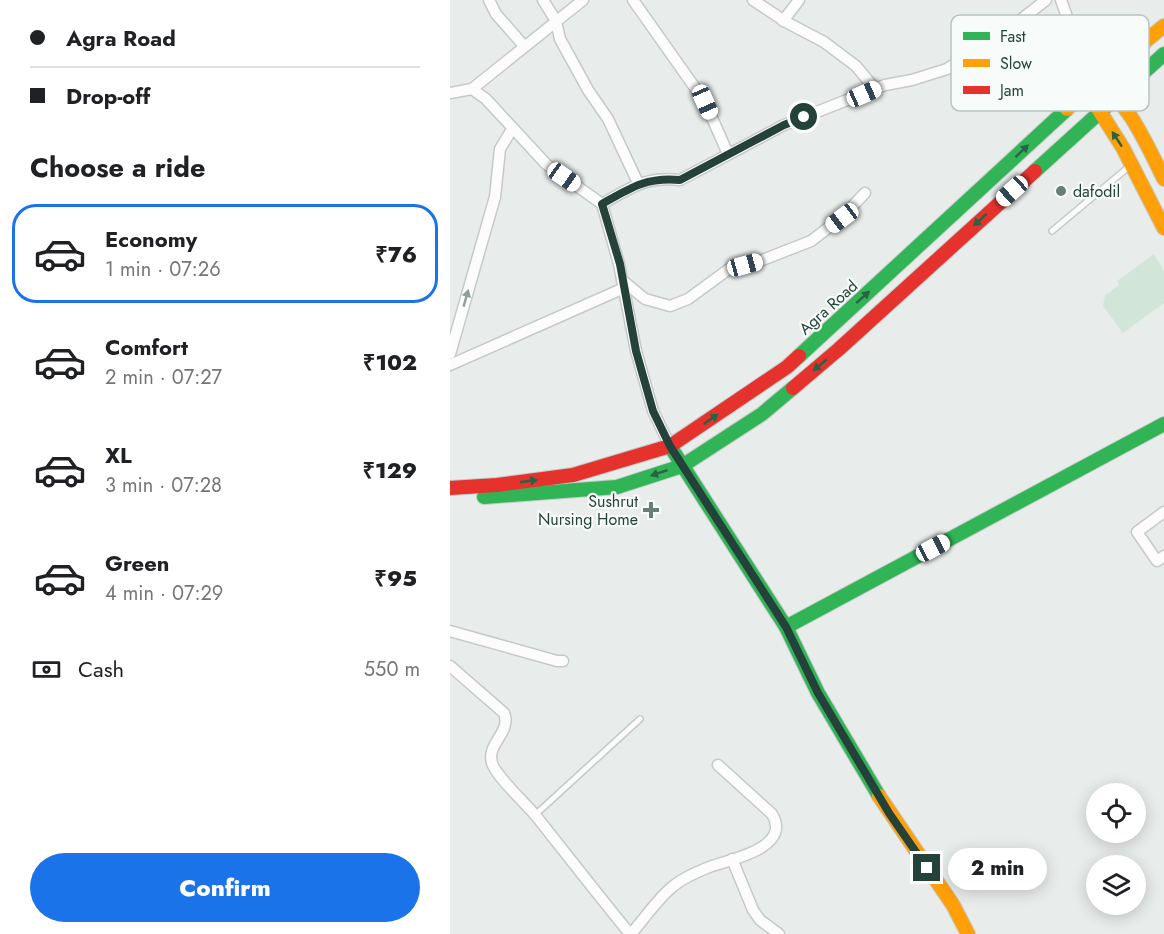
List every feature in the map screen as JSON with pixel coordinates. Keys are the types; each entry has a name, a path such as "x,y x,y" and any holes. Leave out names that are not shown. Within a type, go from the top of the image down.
{"main road":[{"name":"Agra Road","path":"1149,37 1164,26"},
{"path":"1149,67 1164,54"},
{"name":"Agra Road","path":"450,489 573,475 670,446 787,367 1065,111"},
{"path":"1126,111 1137,125 1164,179"},
{"path":"450,499 617,487 682,466 762,414 839,349 1099,112 1131,165 1164,228"},
{"path":"786,627 1164,424"},
{"path":"670,446 786,627 824,703 889,813 952,905 968,934"}],"street":[{"path":"489,0 496,14 524,46"},
{"path":"543,0 556,21 560,39 588,90 608,118 638,183"},
{"path":"450,93 472,89 583,0"},
{"path":"633,0 705,102 728,154"},
{"path":"753,0 785,22 824,42 856,66 875,89"},
{"path":"785,22 799,0"},
{"path":"1027,15 1046,0"},
{"path":"1061,0 1067,15"},
{"path":"602,204 638,183 663,178 680,180 784,125 885,85 912,80 951,66"},
{"path":"472,89 486,99 546,164 602,204 623,284 636,351 653,411 670,446"},
{"path":"450,354 495,197 500,149 512,129"},
{"path":"623,284 645,299 670,306 688,299 729,269 760,261 811,241 842,218 865,193"},
{"path":"450,365 623,284"},
{"path":"1164,512 1137,532 1157,561 1164,556"},
{"path":"450,631 563,661"},
{"path":"450,666 504,713 507,719 506,726 491,754 493,768 535,815 630,934 672,887 709,868 732,859 745,857 770,840 777,830 777,822 772,814 718,765"},
{"path":"732,859 753,910 760,920 779,934"}],"lane":[{"path":"1052,231 1131,165"},
{"path":"535,815 640,719"}],"green space":[{"path":"1154,254 1164,271 1164,303 1123,333 1103,306 1105,295 1119,285 1117,281"}],"traffic: fast":[{"path":"1149,68 1164,54"},
{"path":"799,356 1065,111"},
{"path":"1035,171 1101,111"},
{"path":"484,497 617,487 682,466 762,414 793,388"},
{"path":"786,627 1164,424"},
{"path":"670,446 786,627 818,693 879,796"}],"traffic: slow":[{"path":"1149,38 1164,26"},
{"path":"1100,111 1123,148 1164,228"},
{"path":"1127,111 1164,179"},
{"path":"879,796 953,905 968,934"}],"traffic: jam":[{"path":"793,388 1035,171"},
{"path":"450,488 497,485 573,475 670,446 787,367 799,356"}],"place":[{"name":"dafodil","path":"1061,191"},
{"name":"Sushrut Nursing Home","path":"651,510"}],"route":[{"path":"804,117 784,125 680,180 663,178 638,183 602,204 620,264 636,351 653,411 670,446 786,627 818,693 889,813 927,868"}]}
